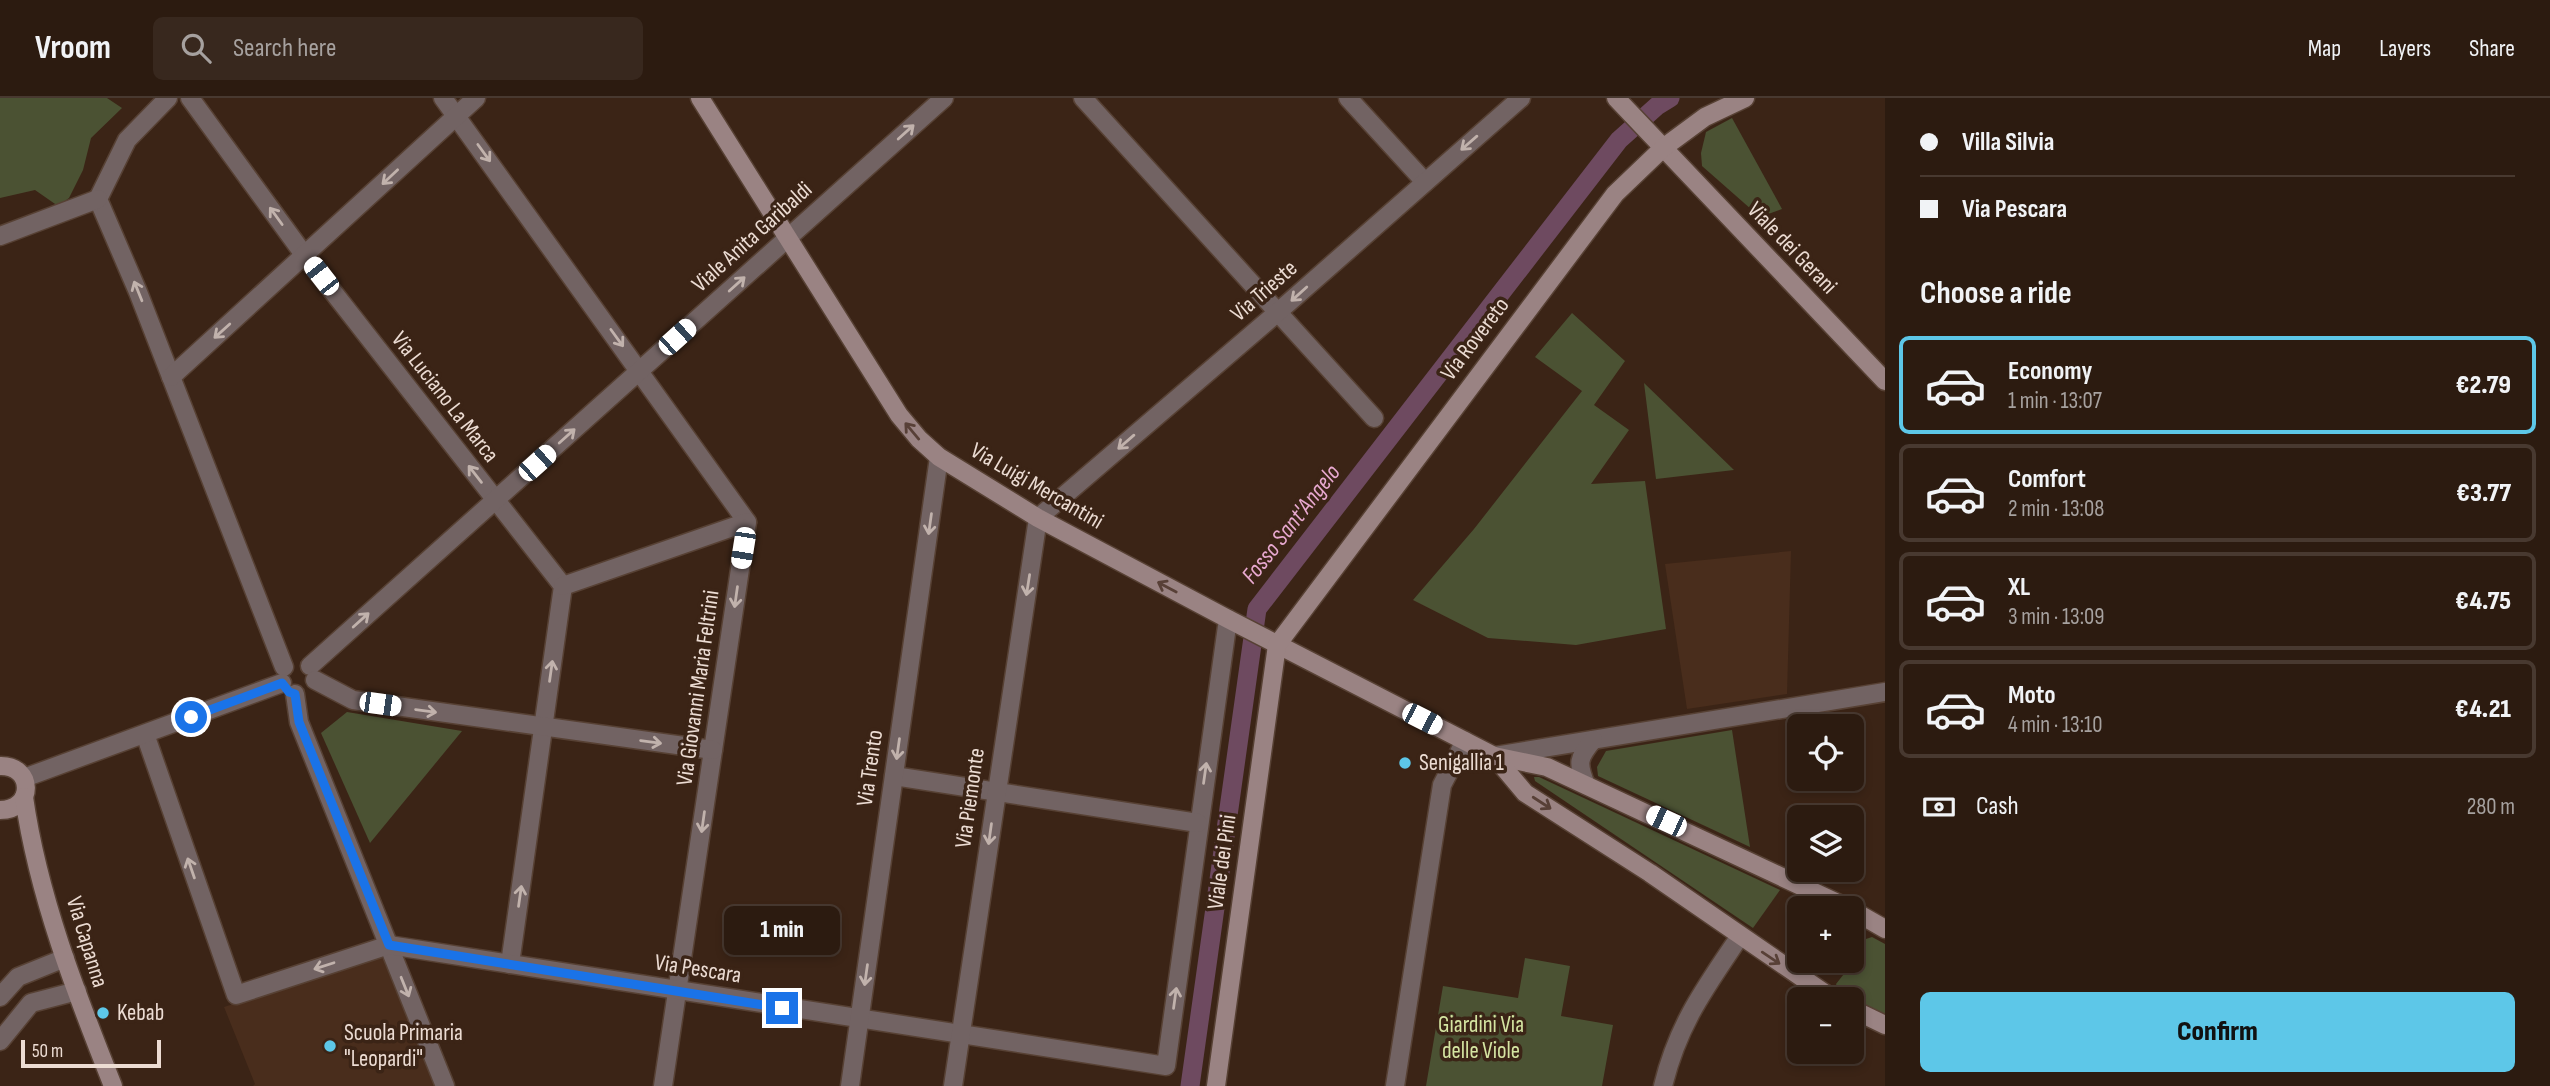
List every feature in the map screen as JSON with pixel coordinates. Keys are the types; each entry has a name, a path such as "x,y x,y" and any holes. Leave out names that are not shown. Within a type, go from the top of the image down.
{"street":[{"path":"0,236 98,199 127,140 168,98"},
{"name":"Via Luciano La Marca","path":"190,98 305,256 563,586"},
{"path":"443,98 747,522 563,586 510,964"},
{"path":"171,377 476,98"},
{"name":"Via Luigi Mercantini","path":"700,98 899,415 939,457 1038,518 1494,756"},
{"name":"Viale Anita Garibaldi","path":"287,682 310,689 313,673 495,501 944,98"},
{"path":"1083,98 1374,418"},
{"path":"1348,98 1425,182"},
{"name":"Via Trieste","path":"1038,518 1521,98"},
{"name":"Via Rovereto","path":"1277,645 1615,194 1663,148 1705,117 1745,98"},
{"name":"Viale dei Gerani","path":"1617,99 1885,382"},
{"path":"98,199 171,377 287,682 299,722 445,1086"},
{"name":"Via Trento","path":"850,1086 939,457"},
{"name":"Via Piemonte","path":"953,1086 1038,518"},
{"name":"Via Giovanni Maria Feltrini","path":"663,1086 747,522"},
{"path":"894,776 1198,823 1228,619"},
{"name":"Viale dei Pini","path":"1216,1086 1277,645"},
{"path":"0,766 15,768 24,778 287,682 297,660 353,700 713,750"},
{"path":"1494,756 1885,692"},
{"path":"145,734 236,995 389,945"},
{"path":"1586,785 1579,769 1581,754 1593,740"},
{"path":"1395,1086 1442,785 1465,741"},
{"path":"1494,756 1547,766 1822,896"},
{"path":"1494,756 1525,793 1650,873 1815,987"},
{"name":"Via Capanna","path":"24,778 24,797 34,851 65,958 113,1086"},
{"name":"Via Capanna","path":"1,810 15,807 24,797"},
{"name":"Via Capanna","path":"1,810 19,828 34,851"},
{"name":"Via Pescara","path":"389,945 1166,1066 1198,823"},
{"path":"1864,917 1885,929"},
{"path":"1663,1086 1679,1034 1697,1000 1740,936"},
{"path":"0,997 18,977 65,958"},
{"path":"0,1041 31,1003 77,991"},
{"path":"1864,1015 1885,1025"}],"shaded area":[{"path":"1791,551 1787,694 1687,709 1665,564"},
{"name":"Scuola Primaria \"Leopardi\"","path":"384,956 437,1086 253,1086 255,1084 224,1007"}],"green space":[{"path":"0,98 107,98 122,108 91,138 83,170 69,198 58,206 35,190 0,198"},
{"path":"1732,118 1782,209 1760,217 1702,166 1701,153 1706,132"},
{"path":"1572,313 1625,361 1594,405 1629,430 1591,484 1645,481 1666,629 1576,645 1488,638 1413,600 1474,529 1582,391 1535,357"},
{"path":"1644,383 1734,470 1656,479"},
{"path":"347,712 462,731 370,843 321,733"},
{"path":"1732,730 1750,847 1598,776 1597,767 1606,751"},
{"path":"1534,777 1780,890 1753,928 1535,781"},
{"path":"1872,937 1885,944 1885,1016 1864,1005 1864,987 1837,987 1836,984 1845,973 1864,973 1866,939"},
{"name":"Giardini Via delle Viole","path":"1525,958 1570,966 1561,1016 1613,1025 1602,1086 1426,1086 1443,986 1518,998"}],"waterway":[{"name":"Fosso Sant'Angelo","path":"1190,1086 1257,609 1619,140 1670,98"}],"place":[{"name":"Senigallia 1","path":"1405,763"},
{"name":"Kebab","path":"103,1013"},
{"name":"Scuola Primaria \"Leopardi\"","path":"330,1046"}],"route":[{"path":"191,717 282,683 289,692 295,694 299,722 389,945 782,1008"}]}
